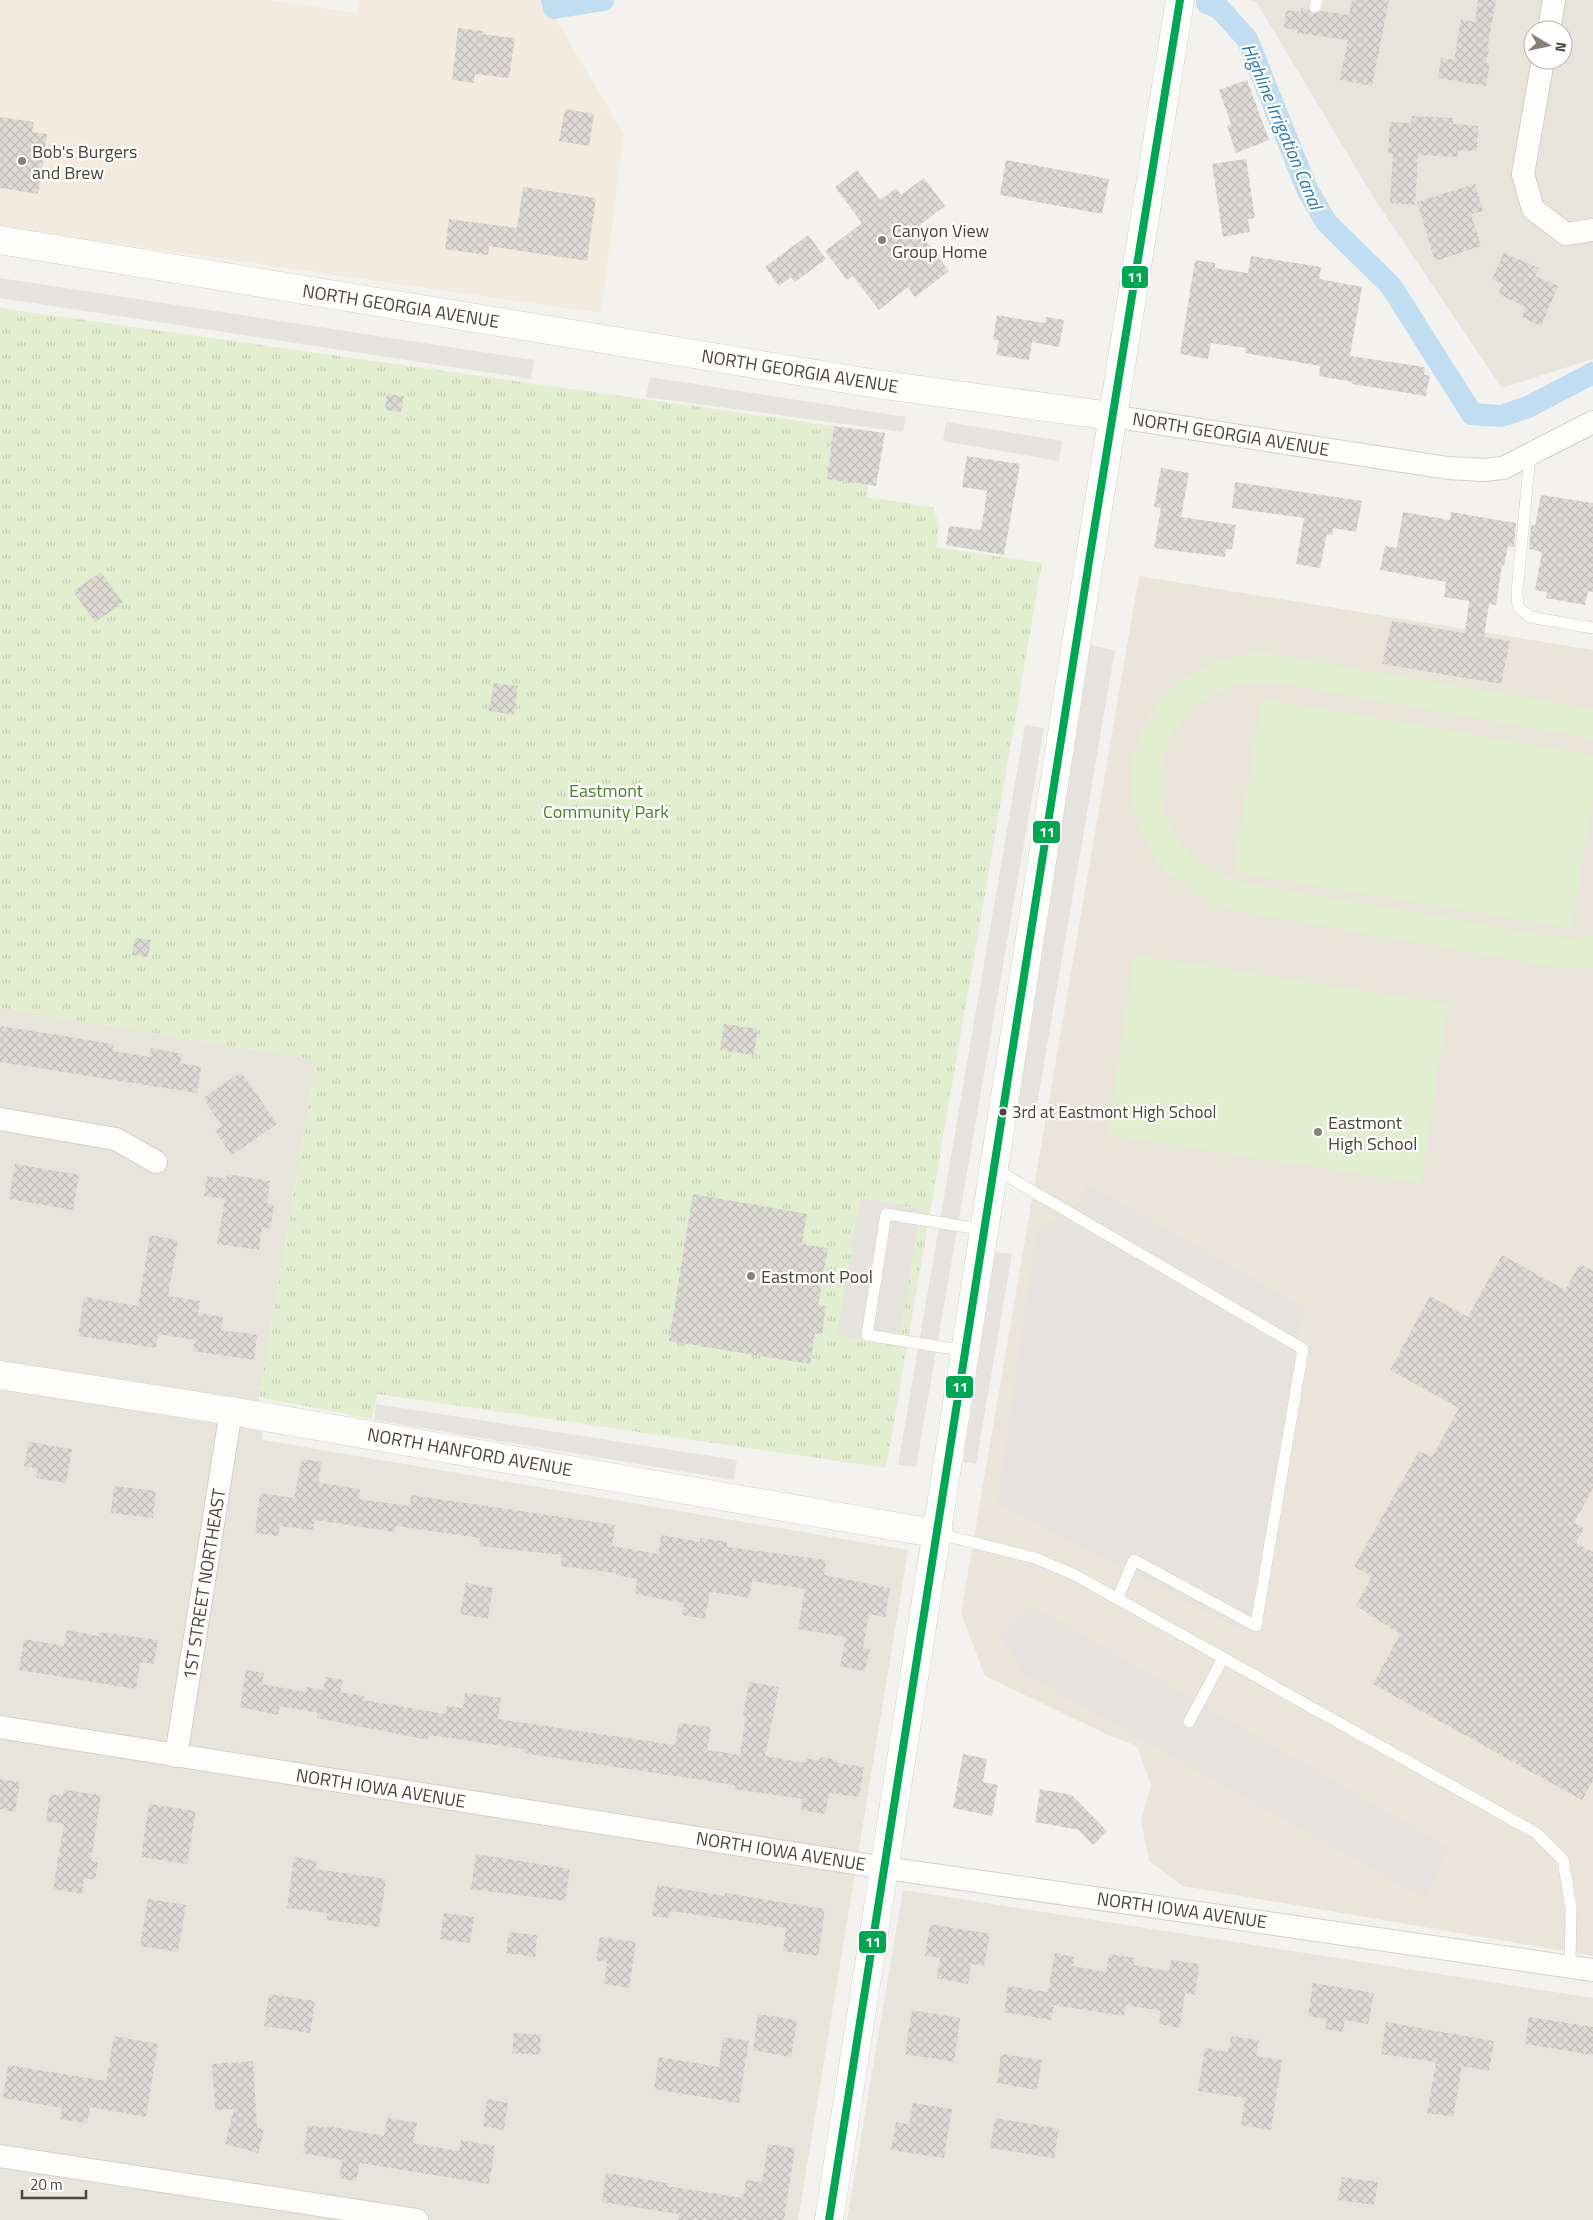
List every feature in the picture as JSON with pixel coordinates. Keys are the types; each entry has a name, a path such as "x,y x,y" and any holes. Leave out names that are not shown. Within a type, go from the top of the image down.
{"street":[{"path":"830,2220 939,1534 1111,416 1180,0"},
{"path":"1551,20 1554,0"},
{"path":"1541,70 1522,174 1532,209 1566,234 1593,230"},
{"name":"NORTH GEORGIA AVENUE","path":"0,240 877,384 1111,416 1448,468 1484,470 1503,468 1593,422"},
{"path":"0,1119 116,1139 156,1162"},
{"name":"NORTH HANFORD AVENUE","path":"0,1375 231,1411 939,1534"},
{"name":"1ST STREET NORTHEAST","path":"176,1756 231,1411"},
{"name":"NORTH IOWA AVENUE","path":"0,1727 886,1868 1593,1970"},
{"path":"0,2156 417,2220"}],"lane":[{"path":"1530,455 1517,592 1518,607 1530,617 1593,628"},
{"path":"995,1169 1303,1349 1256,1626 1134,1560 1117,1598"},
{"path":"967,1351 867,1335 886,1214 986,1230"},
{"path":"939,1534 1035,1558 1073,1574 1536,1833 1563,1860 1570,1908 1570,1966"},
{"path":"1189,1722 1223,1658"}],"shaded area":[{"path":"0,0 269,0 357,13 359,0 545,0 624,135 601,313 0,227"},
{"path":"1250,0 1593,0 1593,359 1502,388 1375,200 1257,3"},
{"path":"0,278 534,360 531,379 0,298"},
{"path":"650,377 906,417 903,432 646,397"},
{"path":"946,422 1062,441 1059,461 943,441"},
{"name":"Eastmont High School","path":"1139,576 1593,650 1593,1956 1183,1886 1149,1861 1141,1821 1151,1785 1137,1746 1108,1735 985,1676 961,1613"},
{"path":"1090,645 1115,650 1035,1116 1016,1112"},
{"path":"1025,725 1044,728 916,1467 898,1465"},
{"path":"0,1008 316,1060 259,1397 263,1440 908,1550 798,2220 0,2220"},
{"path":"1088,1184 1309,1310 1300,1327 1249,1634 997,1504 1036,1231 1077,1203"},
{"path":"861,1198 921,1209 898,1346 837,1335"},
{"path":"995,1252 1012,1254 976,1464 963,1462"},
{"path":"376,1404 737,1460 734,1480 374,1420"},
{"path":"1032,1605 1450,1848 1425,1899 1022,1673 1000,1635"},
{"path":"903,1890 1593,1998 1593,2220 847,2220"}],"green space":[{"name":"Eastmont Community Park","path":"0,308 834,426 827,479 868,485 867,497 933,507 939,525 936,547 1042,563 886,1468 377,1394 372,1419 259,1397 316,1060 0,1008"},
{"path":"1263,653 1593,709 1593,739 1279,683 1234,686 1199,704 1174,731 1162,765 1162,800 1175,835 1202,864 1244,883 1555,937 1573,939 1593,936 1593,966 1573,968 1550,966 1239,911 1188,889 1154,855 1135,814 1132,770 1143,728 1169,691 1209,665"},
{"path":"1262,699 1593,755 1593,799 1571,928 1233,872"},
{"path":"1135,955 1448,1004 1421,1183 1107,1135"}],"building":[{"path":"1352,0 1389,0 1372,86 1340,80 1348,40 1297,33 1298,30 1284,28 1286,10 1301,12 1301,8 1308,9 1313,14 1321,11 1349,15"},
{"path":"1478,0 1496,0 1487,49 1489,49 1486,63 1490,63 1486,86 1438,78 1441,58 1454,60 1461,19 1475,22"},
{"path":"458,28 483,31 482,34 515,38 509,78 475,74 474,83 452,80"},
{"path":"1247,80 1269,140 1236,153 1227,126 1231,124 1219,90"},
{"path":"565,109 594,114 589,146 559,141"},
{"path":"1412,116 1453,118 1453,124 1478,126 1477,151 1458,150 1458,157 1418,155 1415,205 1390,203 1393,154 1388,153 1390,122 1411,123"},
{"name":"Bob's Burgers and Brew","path":"0,117 34,122 32,132 47,134 38,194 0,188"},
{"path":"1246,159 1255,218 1248,219 1250,232 1223,237 1212,164"},
{"path":"1006,160 1109,179 1102,214 1000,195"},
{"name":"Canyon View Group Home","path":"857,170 880,200 896,188 901,195 924,178 945,206 916,228 949,271 915,297 908,287 879,310 853,276 847,280 825,251 862,223 835,187"},
{"path":"1475,184 1483,211 1471,214 1481,246 1435,261 1417,202"},
{"path":"523,187 596,198 587,261 489,246 488,255 445,249 449,219 517,228"},
{"path":"808,235 826,259 795,282 791,277 779,286 765,267"},
{"path":"1504,253 1539,268 1535,276 1558,286 1541,326 1522,317 1526,307 1498,294 1503,284 1492,279"},
{"path":"1251,256 1321,267 1319,279 1362,287 1350,356 1425,367 1424,375 1430,375 1426,396 1352,384 1353,382 1319,376 1320,366 1245,353 1246,348 1211,343 1208,359 1180,354 1195,260 1215,263 1215,268 1248,273"},
{"path":"997,315 1045,323 1046,317 1064,320 1059,347 1032,342 1029,360 996,355 999,340 993,340"},
{"path":"387,394 404,396 401,412 385,410"},
{"path":"834,426 885,433 876,486 827,479"},
{"path":"967,456 1020,464 1004,555 946,545 949,526 981,530 987,491 962,487"},
{"path":"1161,468 1189,473 1181,517 1236,525 1232,549 1226,549 1225,557 1154,548 1161,508 1154,507"},
{"path":"1235,482 1362,501 1356,532 1333,528 1332,535 1327,534 1320,568 1296,564 1304,518 1232,508"},
{"path":"1541,495 1593,503 1593,592 1588,591 1585,605 1546,598 1547,592 1535,590 1542,552 1529,549 1531,525 1535,526"},
{"path":"1403,512 1450,520 1451,512 1516,523 1514,547 1508,546 1504,566 1502,565 1496,605 1489,604 1484,637 1510,641 1501,684 1382,664 1392,621 1465,633 1469,601 1444,597 1446,582 1380,570 1385,546 1397,548"},
{"path":"101,572 123,603 95,622 73,591"},
{"path":"494,683 518,686 514,715 489,711"},
{"path":"135,938 151,940 148,957 132,955"},
{"path":"724,1024 758,1029 754,1055 720,1050"},
{"path":"0,1026 114,1044 113,1051 149,1057 151,1048 182,1054 180,1063 201,1067 197,1093 0,1062"},
{"path":"241,1072 277,1124 232,1155 215,1131 222,1126 203,1098"},
{"path":"15,1164 79,1175 73,1210 9,1199"},
{"path":"227,1174 270,1181 267,1203 274,1205 270,1229 262,1227 259,1250 217,1244 225,1199 204,1196 207,1176 226,1179"},
{"name":"Eastmont Pool","path":"693,1194 807,1214 802,1244 828,1248 818,1305 826,1306 822,1334 815,1333 810,1364 669,1341"},
{"path":"150,1235 178,1240 168,1296 200,1301 198,1313 223,1317 221,1330 257,1335 254,1360 193,1351 195,1340 158,1334 156,1348 78,1336 84,1297 138,1306"},
{"path":"1502,1255 1565,1290 1580,1264 1593,1271 1593,1488 1574,1523 1584,1528 1576,1543 1593,1552 1593,1781 1582,1800 1373,1684 1400,1634 1356,1606 1372,1576 1354,1567 1419,1451 1432,1457 1459,1408 1390,1370 1430,1296 1468,1317"},
{"path":"29,1442 72,1449 66,1483 36,1478 38,1469 24,1466"},
{"path":"302,1459 322,1462 318,1481 320,1483 360,1489 359,1499 410,1506 411,1495 615,1525 612,1546 658,1554 661,1535 700,1542 700,1538 727,1542 727,1547 826,1560 824,1575 890,1588 885,1617 869,1614 863,1648 870,1649 865,1671 840,1666 846,1637 798,1629 805,1589 752,1581 749,1598 710,1592 705,1619 682,1615 684,1603 635,1594 637,1579 616,1575 616,1573 561,1566 562,1555 479,1546 480,1538 396,1526 395,1532 315,1520 313,1530 280,1526 278,1536 255,1533 260,1493 294,1498"},
{"path":"114,1486 156,1491 153,1518 111,1513"},
{"path":"466,1583 493,1588 488,1619 460,1614"},
{"path":"67,1630 98,1636 99,1632 158,1640 154,1664 140,1662 136,1689 19,1670 24,1639 64,1646"},
{"path":"246,1670 264,1673 262,1684 306,1692 307,1687 323,1690 326,1677 343,1680 340,1692 364,1696 363,1700 446,1714 447,1706 463,1708 465,1693 501,1698 498,1719 675,1745 679,1723 711,1727 707,1750 740,1755 746,1716 743,1715 749,1682 779,1687 765,1756 805,1763 806,1758 819,1761 820,1757 837,1760 837,1763 864,1767 859,1797 829,1793 825,1814 801,1810 803,1799 734,1789 735,1785 523,1753 524,1749 429,1735 428,1740 317,1718 318,1713 280,1706 278,1715 240,1707"},
{"path":"963,1754 987,1759 983,1782 998,1785 992,1816 953,1808"},
{"path":"0,1779 20,1782 15,1812 0,1809"},
{"path":"1040,1789 1072,1795 1107,1831 1093,1845 1079,1830 1035,1822"},
{"path":"64,1790 101,1795 91,1861 98,1862 95,1880 84,1878 82,1894 53,1889 64,1824 46,1821 50,1794 63,1796"},
{"path":"149,1804 196,1811 187,1864 141,1857"},
{"path":"476,1854 570,1869 565,1901 471,1889"},
{"path":"294,1857 317,1861 316,1869 386,1879 379,1927 326,1920 327,1913 287,1908"},
{"path":"657,1885 725,1896 725,1893 825,1909 818,1956 783,1951 786,1928 671,1911 670,1918 652,1916"},
{"path":"148,1899 186,1905 178,1952 140,1946"},
{"path":"444,1913 474,1917 470,1943 440,1939"},
{"path":"930,1924 990,1934 984,1966 971,1964 968,1984 937,1978 940,1958 925,1956"},
{"path":"509,1932 537,1935 535,1957 506,1953"},
{"path":"600,1937 636,1942 629,1988 604,1984 607,1962 596,1960"},
{"path":"1055,1953 1074,1957 1073,1966 1106,1972 1109,1954 1135,1958 1134,1965 1169,1971 1171,1960 1199,1964 1195,1995 1185,1993 1180,2028 1159,2024 1161,2011 1126,2005 1124,2016 1054,2005 1051,2020 1004,2012 1008,1986 1048,1992"},
{"path":"1313,1983 1374,1993 1368,2024 1345,2020 1343,2032 1325,2029 1327,2019 1308,2016"},
{"path":"269,1994 315,2001 310,2033 264,2026"},
{"path":"912,2010 960,2018 954,2062 905,2054"},
{"path":"758,2014 797,2020 791,2057 753,2050"},
{"path":"1529,2017 1593,2027 1593,2055 1525,2044"},
{"path":"1386,2022 1494,2041 1489,2071 1462,2066 1453,2117 1427,2113 1436,2062 1381,2054"},
{"path":"514,2033 541,2035 540,2055 512,2053"},
{"path":"114,2036 158,2044 146,2117 90,2107 87,2123 60,2119 62,2108 3,2098 8,2065 106,2081"},
{"path":"1231,2036 1259,2040 1256,2056 1282,2060 1271,2130 1241,2125 1245,2098 1198,2091 1205,2048 1228,2052"},
{"path":"723,2037 749,2041 739,2103 654,2089 659,2057 719,2067"},
{"path":"1001,2054 1042,2060 1037,2090 997,2083"},
{"path":"253,2061 257,2128 264,2130 258,2153 225,2144 234,2109 215,2110 212,2064"},
{"path":"487,2099 508,2103 504,2130 483,2126"},
{"path":"913,2103 952,2109 944,2158 891,2150 896,2122 909,2124"},
{"path":"387,2118 417,2123 413,2143 459,2151 461,2140 495,2146 489,2184 360,2163 356,2181 339,2178 342,2160 303,2153 308,2125 327,2128 328,2126 384,2136"},
{"path":"995,2118 1059,2129 1054,2158 990,2148"},
{"path":"768,2144 795,2148 784,2220 678,2220 679,2214 602,2202 606,2173 667,2183 667,2186 743,2198 746,2180 762,2182"},
{"path":"1342,2177 1378,2182 1374,2205 1338,2200"}],"waterway":[{"name":"Highline Irrigation Canal","path":"552,0 554,8 603,0"},
{"name":"Highline Irrigation Canal","path":"1207,3 1219,8 1247,39 1307,189 1326,222 1391,286 1472,414 1501,416 1528,407 1593,373"}],"transit line":[{"name":"11","path":"829,2220 1090,555 1180,0"}],"place":[{"name":"Bob's Burgers and Brew","path":"22,161"},
{"name":"Canyon View Group Home","path":"882,240"},
{"name":"3rd at Eastmont High School","path":"1003,1112"},
{"name":"Eastmont High School","path":"1318,1132"},
{"name":"Eastmont Pool","path":"751,1276"}]}
